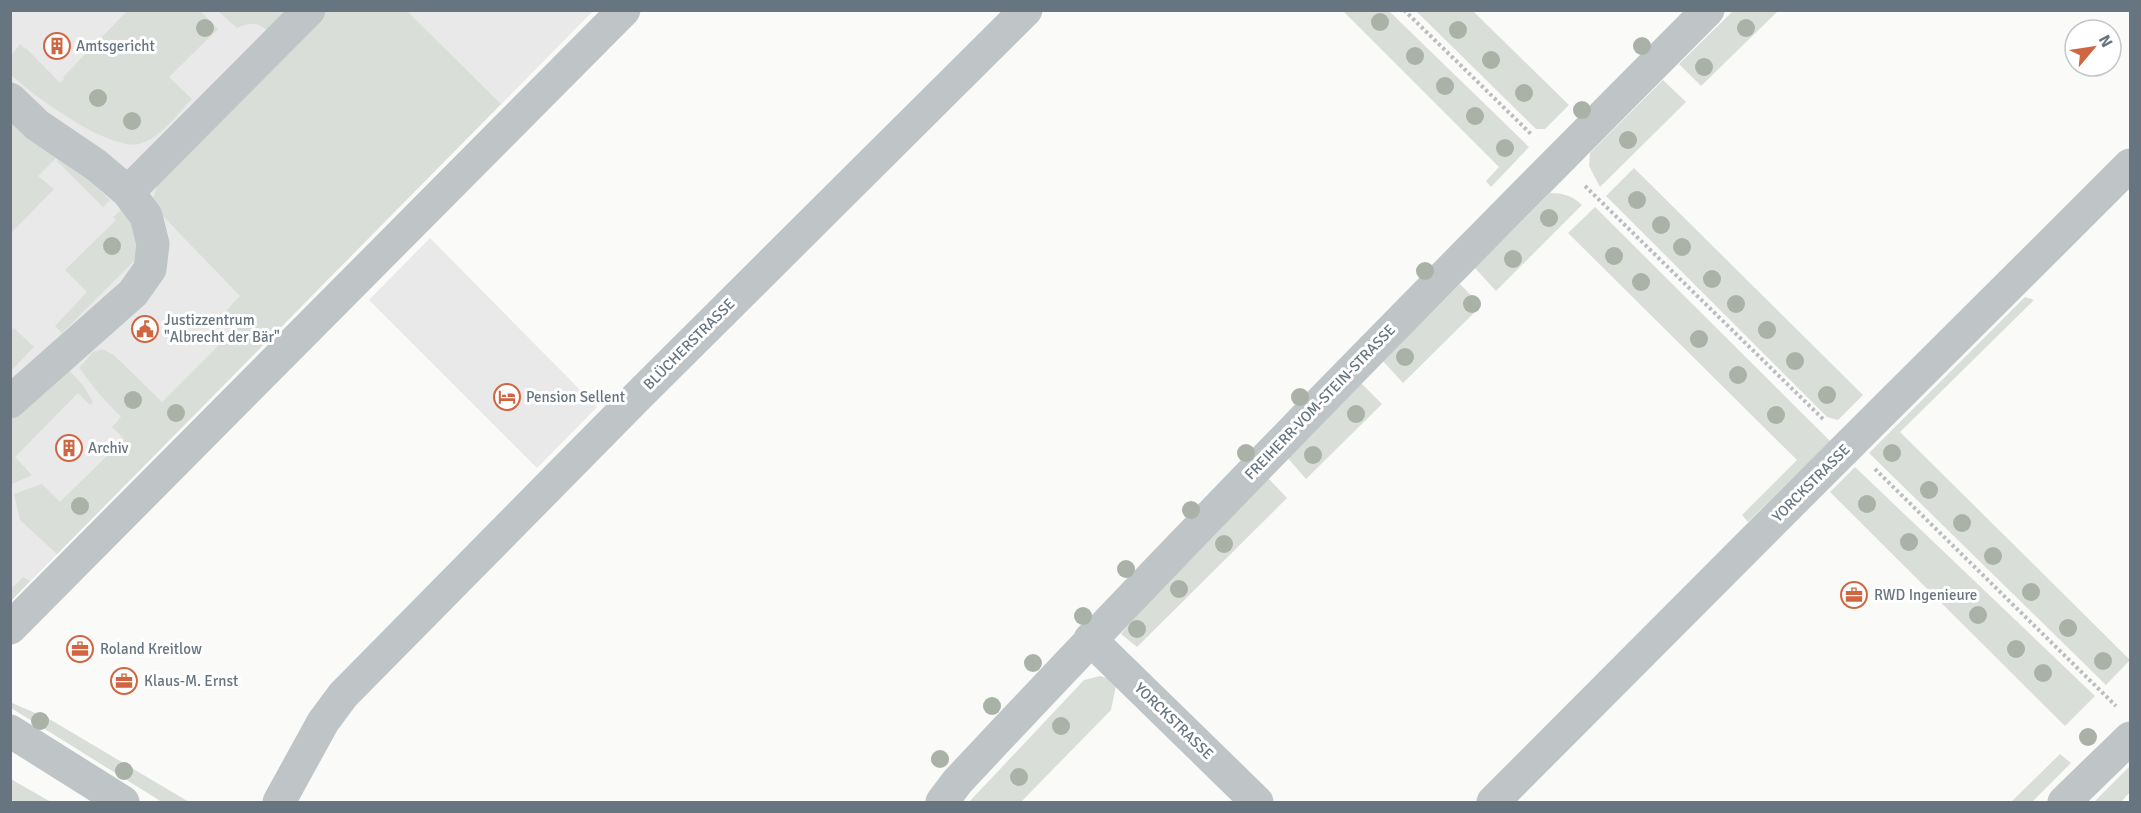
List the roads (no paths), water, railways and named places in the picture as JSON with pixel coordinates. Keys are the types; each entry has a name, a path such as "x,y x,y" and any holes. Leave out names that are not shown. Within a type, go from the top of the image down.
{"street":[{"path":"128,192 309,10"},
{"path":"10,628 624,10"},
{"name":"BLÜCHERSTRASSE","path":"279,802 323,722 343,695 623,410 1026,10"},
{"name":"FREIHERR-VOM-STEIN-STRASSE","path":"942,802 957,782 1090,639 1267,456 1708,10"},
{"path":"10,99 37,125 96,165 128,192 146,216 153,244 150,269 133,293 10,402"},
{"name":"YORCKSTRASSE","path":"1493,802 2130,165"},
{"name":"YORCKSTRASSE","path":"1090,639 1257,802"},
{"path":"2064,802 2126,725"},
{"path":"10,731 123,802"}],"place":[{"name":"Amtsgericht","path":"57,46"},
{"name":"Justizzentrum \"Albrecht der Bär\"","path":"145,329"},
{"name":"Pension Sellent","path":"507,397"},
{"name":"Archiv","path":"69,448"},
{"name":"RWD Ingenieure","path":"1854,595"},
{"name":"Roland Kreitlow","path":"80,649"},
{"name":"Klaus-M. Ernst","path":"124,681"}]}
